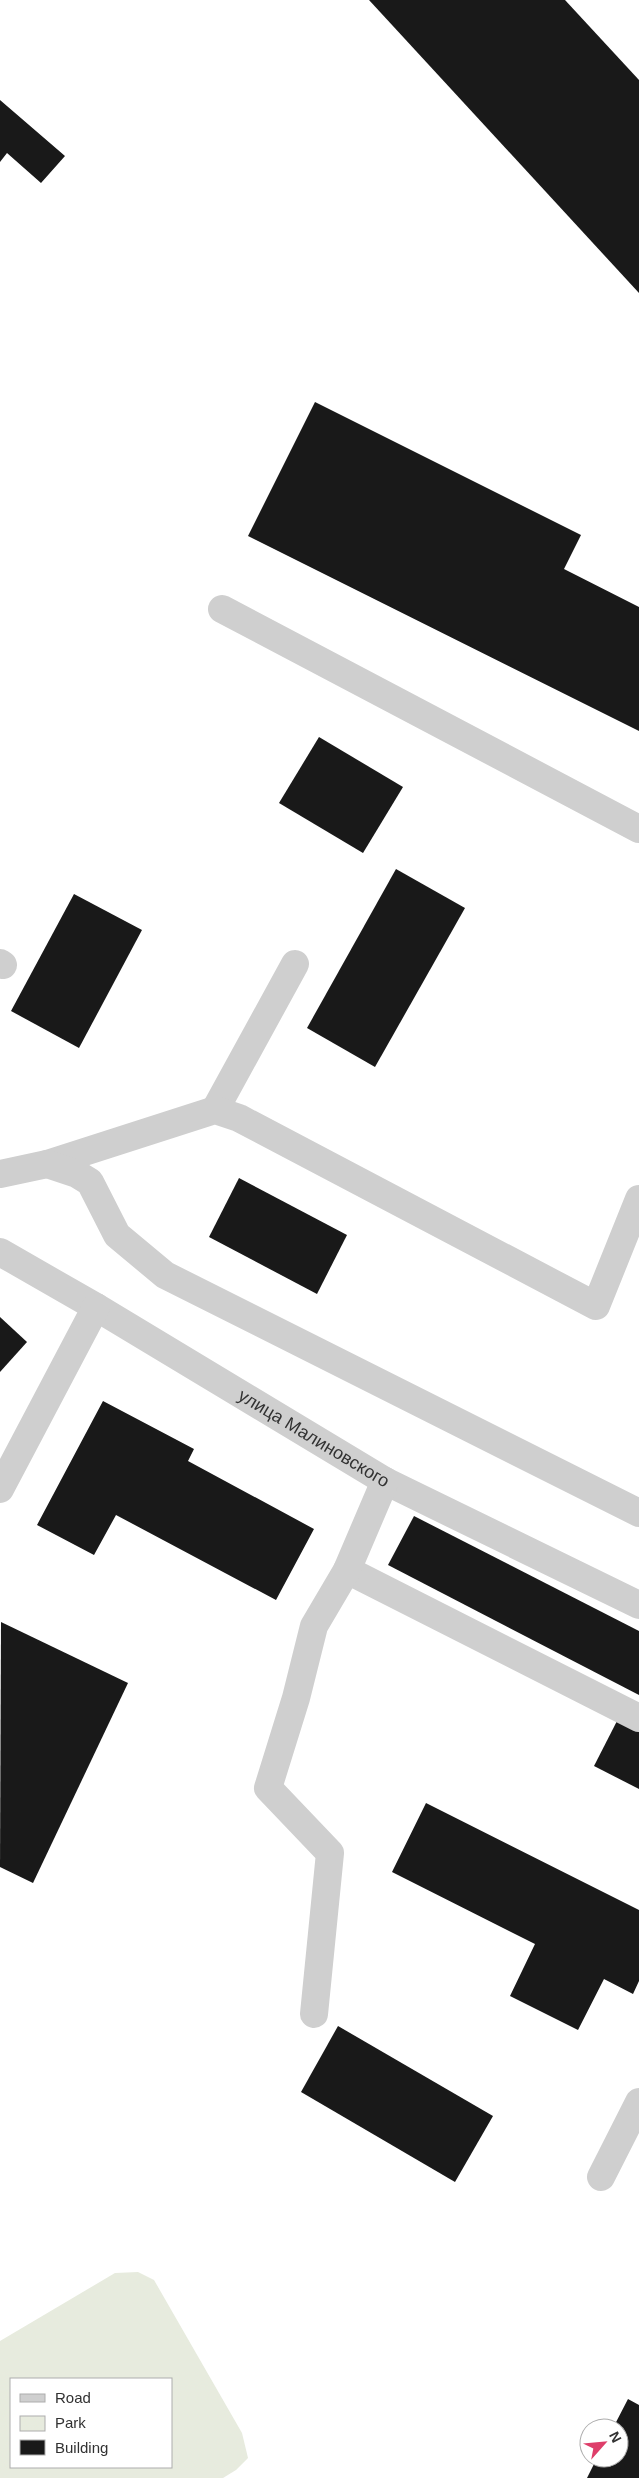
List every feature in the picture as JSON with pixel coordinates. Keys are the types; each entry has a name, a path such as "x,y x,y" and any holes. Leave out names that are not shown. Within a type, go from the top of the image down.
{"street":[{"path":"222,609 639,828"},
{"path":"215,1110 295,964"},
{"path":"0,1174 48,1164 215,1110 239,1118 596,1306 639,1199"},
{"path":"48,1164 77,1174 90,1182 117,1235 165,1275 639,1513"},
{"name":"улица Малиновского","path":"0,1252 96,1307 385,1481 639,1605"},
{"path":"0,1489 96,1307"},
{"path":"314,2014 330,1853 268,1788 296,1698 314,1626 347,1570 385,1481"},
{"path":"347,1570 639,1718"},
{"path":"601,2176 639,2102"}],"green space":[{"path":"138,2272 154,2280 242,2433 248,2458 236,2470 223,2478 0,2478 0,2341 115,2273"}],"building":[{"path":"369,0 565,0 639,80 639,293"},
{"path":"0,100 65,156 41,183 7,153 0,162"},
{"path":"315,402 581,535 564,569 639,607 639,731 248,536"},
{"path":"319,737 403,787 363,853 279,803"},
{"path":"396,869 465,908 375,1067 307,1028"},
{"path":"74,894 142,930 79,1048 11,1011"},
{"path":"239,1178 347,1235 317,1294 209,1237"},
{"path":"0,1317 27,1342 0,1372"},
{"path":"103,1401 194,1449 188,1461 314,1529 276,1600 116,1515 94,1555 37,1525"},
{"path":"414,1516 639,1631 639,1695 388,1565"},
{"path":"1,1622 128,1683 33,1883 0,1867"},
{"path":"617,1721 639,1732 639,1789 594,1766"},
{"path":"426,1803 639,1910 639,1981 633,1994 604,1979 578,2030 510,1996 535,1944 392,1872"},
{"path":"338,2026 493,2116 455,2182 301,2092"},
{"path":"628,2399 639,2405 639,2478 587,2478 592,2468 629,2468 629,2418 618,2418"}]}
